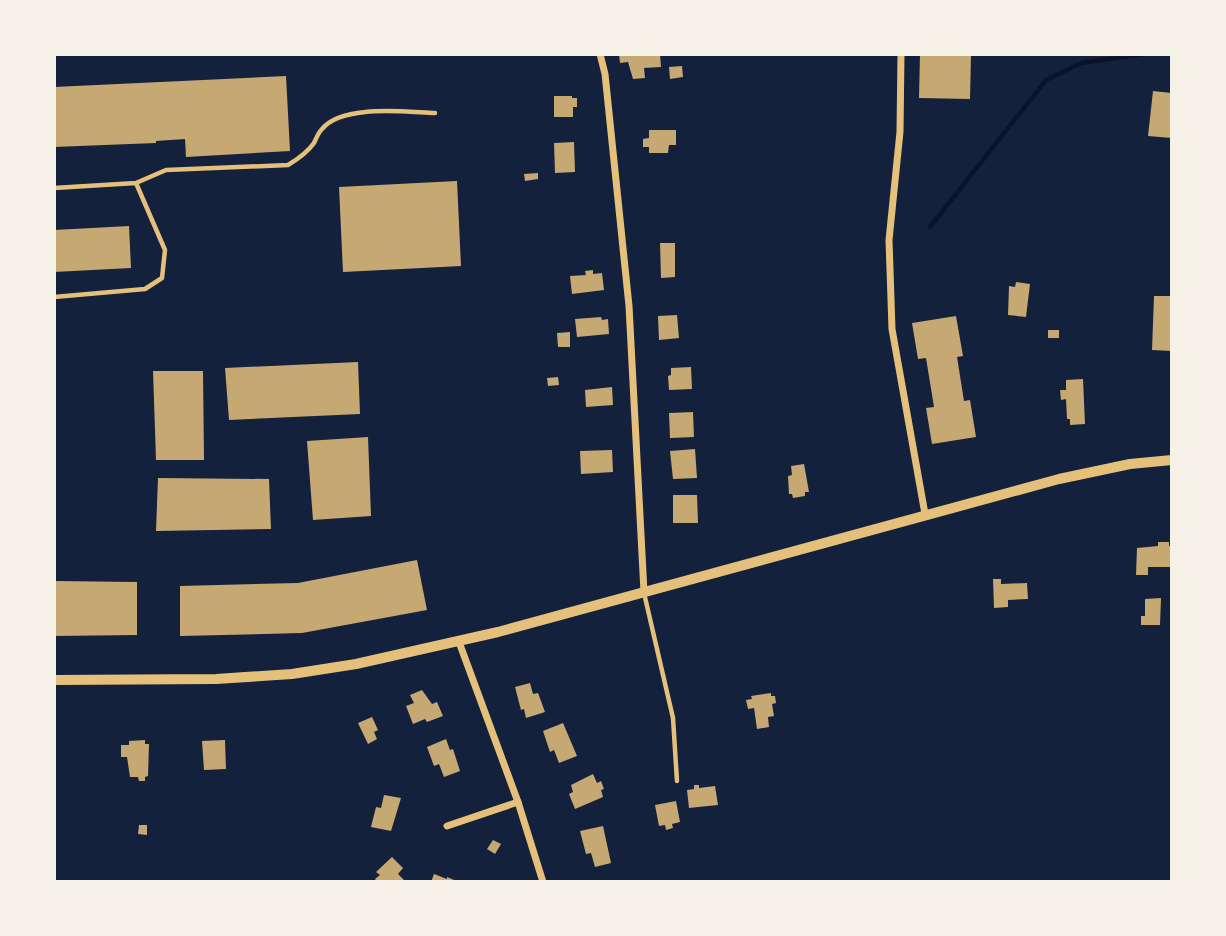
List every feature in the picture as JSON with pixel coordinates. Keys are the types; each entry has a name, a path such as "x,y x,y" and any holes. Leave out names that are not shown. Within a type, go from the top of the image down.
{"street":[{"path":"600,54 605,74 629,306 644,592"},
{"path":"901,54 900,131 889,240 892,329 925,514"},
{"path":"54,680 216,679 292,674 356,664 459,642 1079,474 1130,464 1172,460"},
{"path":"459,642 518,802 543,882"},
{"path":"447,825 518,802"}],"lane":[{"path":"54,188 136,183 166,170 288,165 299,159 312,146 322,128 340,116 389,111 435,114"},
{"path":"54,297 145,289 162,278 165,250 136,183"},
{"path":"644,592 673,718 677,780"}],"building":[{"path":"619,54 660,54 661,67 644,68 645,78 633,79 628,62 620,63"},
{"path":"920,54 971,54 970,99 919,98"},
{"path":"682,66 683,77 670,79 669,67"},
{"path":"286,76 290,151 186,157 185,139 156,143 54,147 54,87"},
{"path":"1153,91 1172,93 1172,138 1148,136"},
{"path":"554,96 577,98 573,117 554,117"},
{"path":"649,130 676,130 676,145 669,145 668,153 649,153 649,147 643,147 643,139 649,138"},
{"path":"574,142 575,172 555,173 554,143"},
{"path":"538,173 538,179 525,181 524,174"},
{"path":"457,181 461,266 343,272 339,187"},
{"path":"129,226 131,268 54,272 54,230"},
{"path":"660,243 675,243 675,277 661,278"},
{"path":"593,270 593,274 602,273 604,290 572,294 570,276 586,275 585,271"},
{"path":"1016,282 1030,284 1026,317 1008,315 1009,286 1015,287"},
{"path":"1154,296 1172,296 1172,351 1152,350"},
{"path":"677,315 679,338 659,340 658,316"},
{"path":"956,316 963,356 957,357 964,401 970,400 976,437 932,444 926,408 934,407 926,358 918,359 912,323"},
{"path":"601,317 602,320 608,319 609,334 577,337 575,319"},
{"path":"1048,330 1059,330 1059,338 1048,338"},
{"path":"570,332 570,347 558,347 557,333"},
{"path":"358,362 360,414 229,420 225,368"},
{"path":"691,367 692,389 669,390 668,376 671,375 671,368"},
{"path":"153,371 203,371 204,460 156,460"},
{"path":"558,377 559,385 548,386 547,378"},
{"path":"1083,379 1085,424 1070,425 1066,399 1061,400 1060,390 1066,390 1066,380"},
{"path":"612,387 613,405 586,407 585,390"},
{"path":"693,412 694,437 670,438 669,413"},
{"path":"368,437 371,516 313,520 307,441"},
{"path":"695,449 697,478 673,479 670,451"},
{"path":"612,450 613,472 581,474 580,451"},
{"path":"804,464 809,492 805,492 805,496 793,498 792,494 789,494 788,476 792,475 791,466"},
{"path":"158,478 269,479 271,529 156,531"},
{"path":"673,495 697,495 698,523 673,523"},
{"path":"1158,542 1169,542 1169,546 1172,546 1172,567 1148,567 1148,575 1136,575 1137,548 1158,546"},
{"path":"417,560 427,610 302,633 180,636 180,586 298,583"},
{"path":"993,579 1001,579 1001,584 1027,583 1028,599 1008,600 1008,607 994,608"},
{"path":"54,581 137,582 137,635 54,636"},
{"path":"1161,598 1160,625 1141,625 1141,616 1145,616 1145,599"},
{"path":"530,683 533,694 538,693 545,712 526,718 515,687"},
{"path":"422,690 432,704 437,702 443,716 413,724 406,706 414,703 410,695"},
{"path":"771,693 771,696 775,696 776,703 772,704 774,716 768,717 769,727 757,729 754,708 748,709 746,700 752,699 751,696"},
{"path":"372,717 378,730 374,732 377,739 368,744 358,723"},
{"path":"563,723 577,756 559,763 554,750 550,752 543,731"},
{"path":"446,739 450,750 453,749 460,771 444,777 439,764 434,766 427,747"},
{"path":"145,740 145,744 149,744 148,776 145,781 139,781 138,777 130,777 127,757 121,757 121,745 129,745 129,741"},
{"path":"225,740 226,769 204,770 202,741"},
{"path":"593,774 597,783 601,781 603,797 575,809 569,794 573,792 571,785"},
{"path":"694,785 699,785 699,788 715,786 718,805 689,808 687,790 694,789"},
{"path":"384,795 401,798 391,831 371,827 376,807 381,808"},
{"path":"676,801 680,822 672,824 673,828 666,830 665,825 659,826 655,805"},
{"path":"139,825 147,825 147,835 138,834"},
{"path":"603,826 611,863 595,867 591,853 586,854 580,831"},
{"path":"493,840 501,844 495,854 487,849"},
{"path":"392,857 403,868 398,874 406,882 377,882 375,879 380,875 376,872"},
{"path":"434,874 447,877 459,882 431,882"}],"waterway":[{"path":"930,227 1046,80 1081,63 1144,54"}]}
